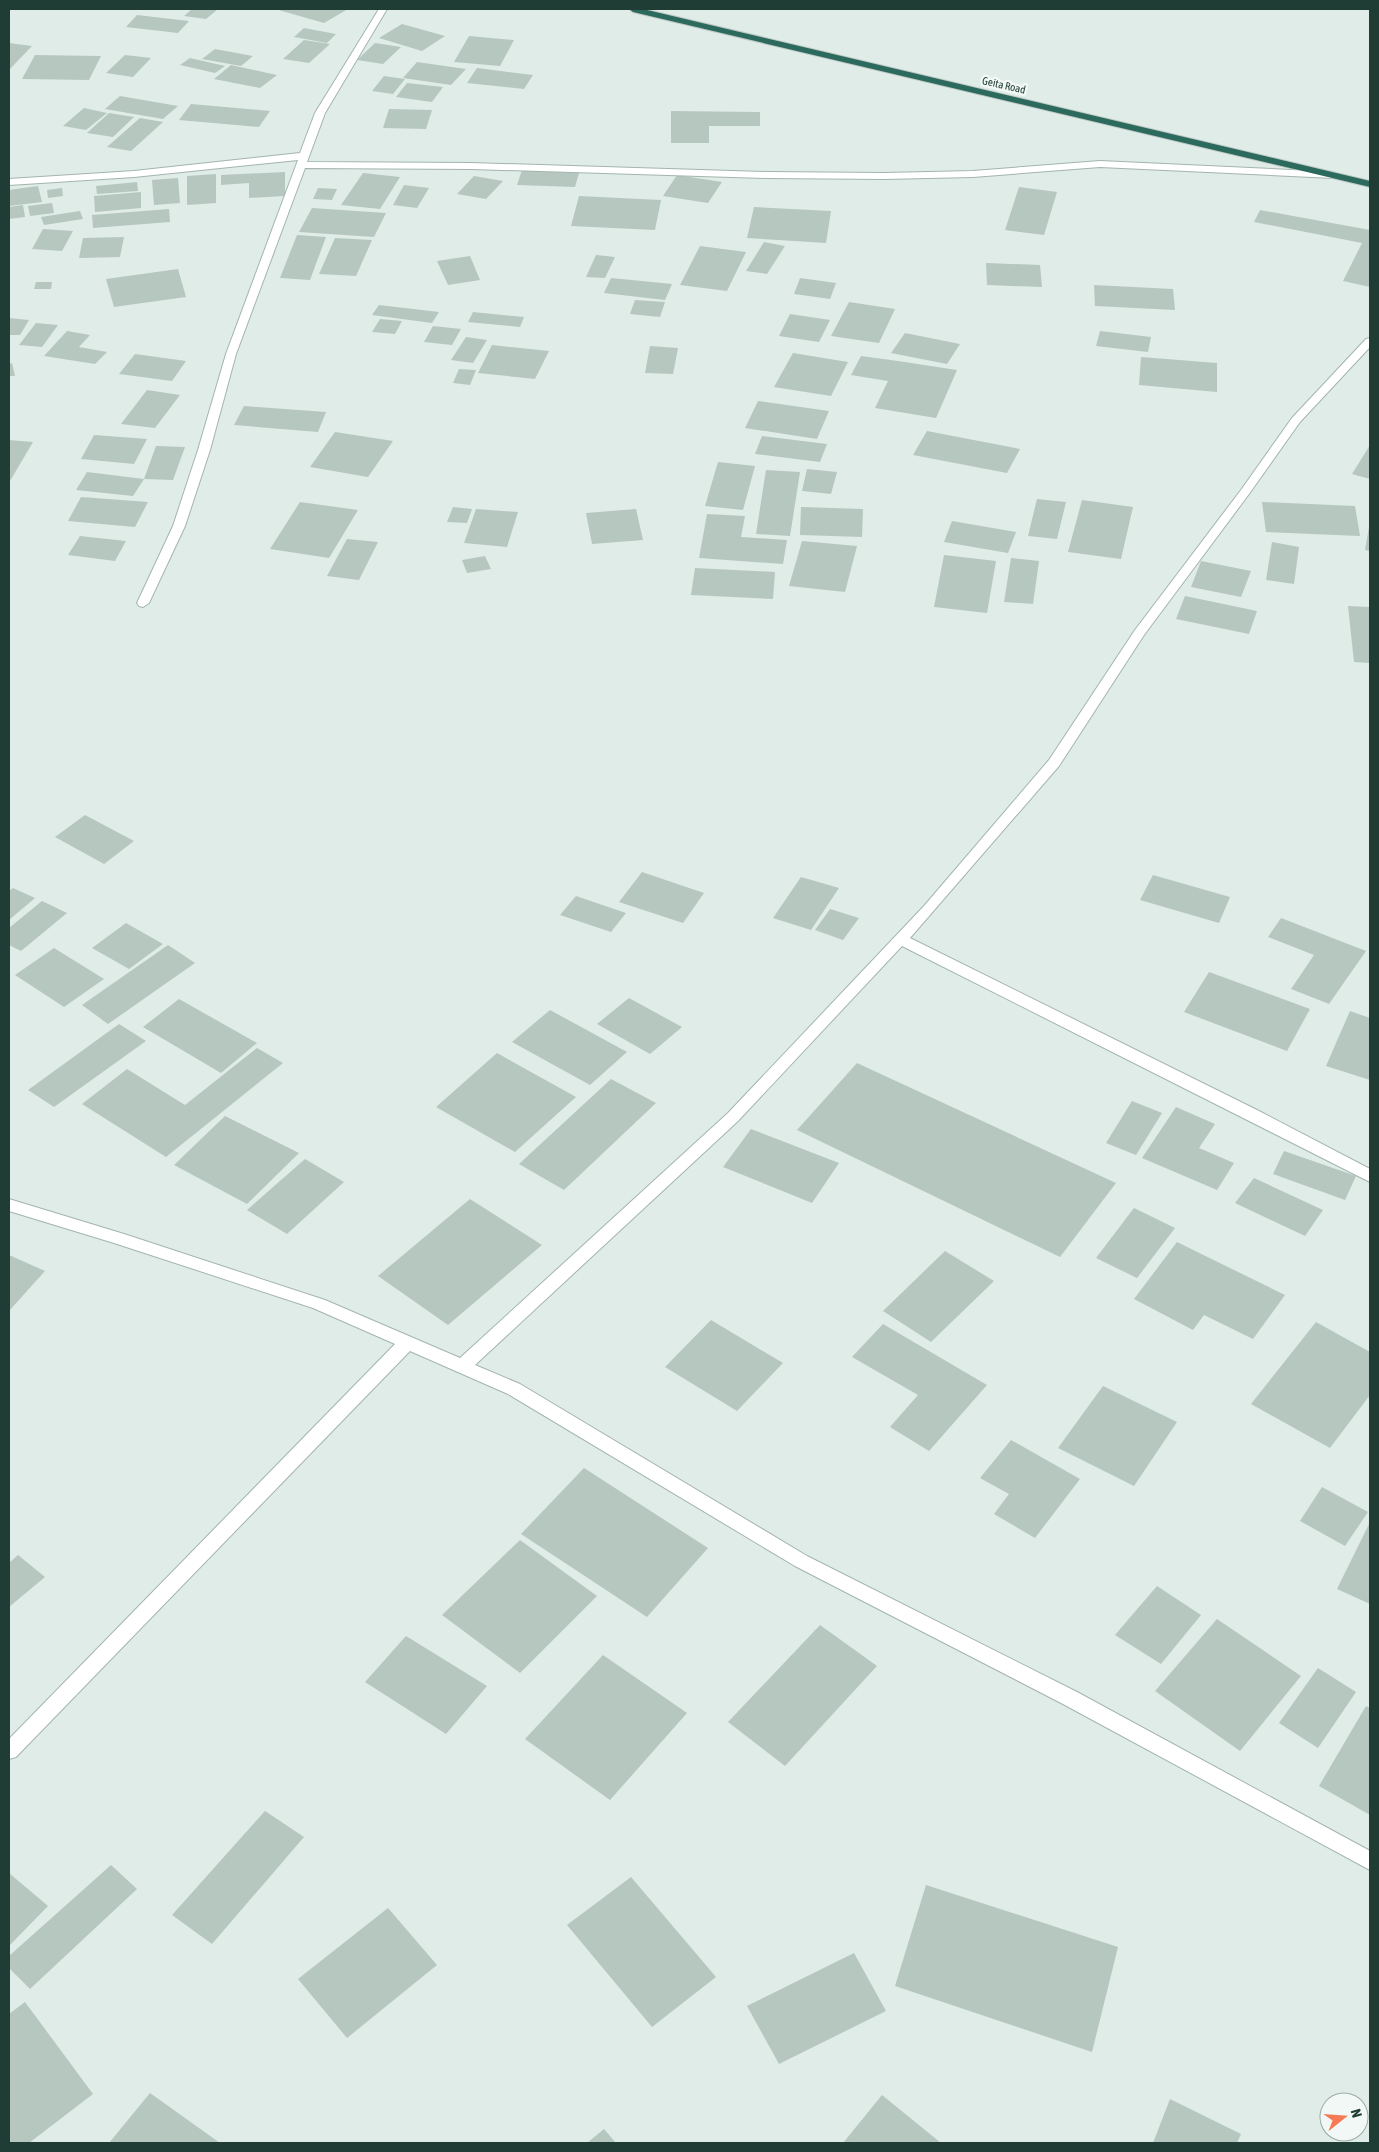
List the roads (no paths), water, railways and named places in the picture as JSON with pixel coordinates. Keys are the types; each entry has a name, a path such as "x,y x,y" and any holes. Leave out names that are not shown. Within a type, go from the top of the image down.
{"highway":[{"name":"Geita Road","path":"641,10 1370,184"}],"street":[{"path":"143,603 179,526 204,450 232,354 320,113 383,9"},
{"path":"9,182 302,161 768,175 884,176 973,174 1100,164 1333,175"},
{"path":"462,1367 733,1117 901,940 1054,763 1139,633 1245,492 1296,420 1370,341"},
{"path":"901,940 1252,1114 1370,1176"},
{"path":"9,1205 118,1238 319,1304 514,1389 801,1561 1070,1698 1370,1861"},
{"path":"9,1751 407,1343"}]}
